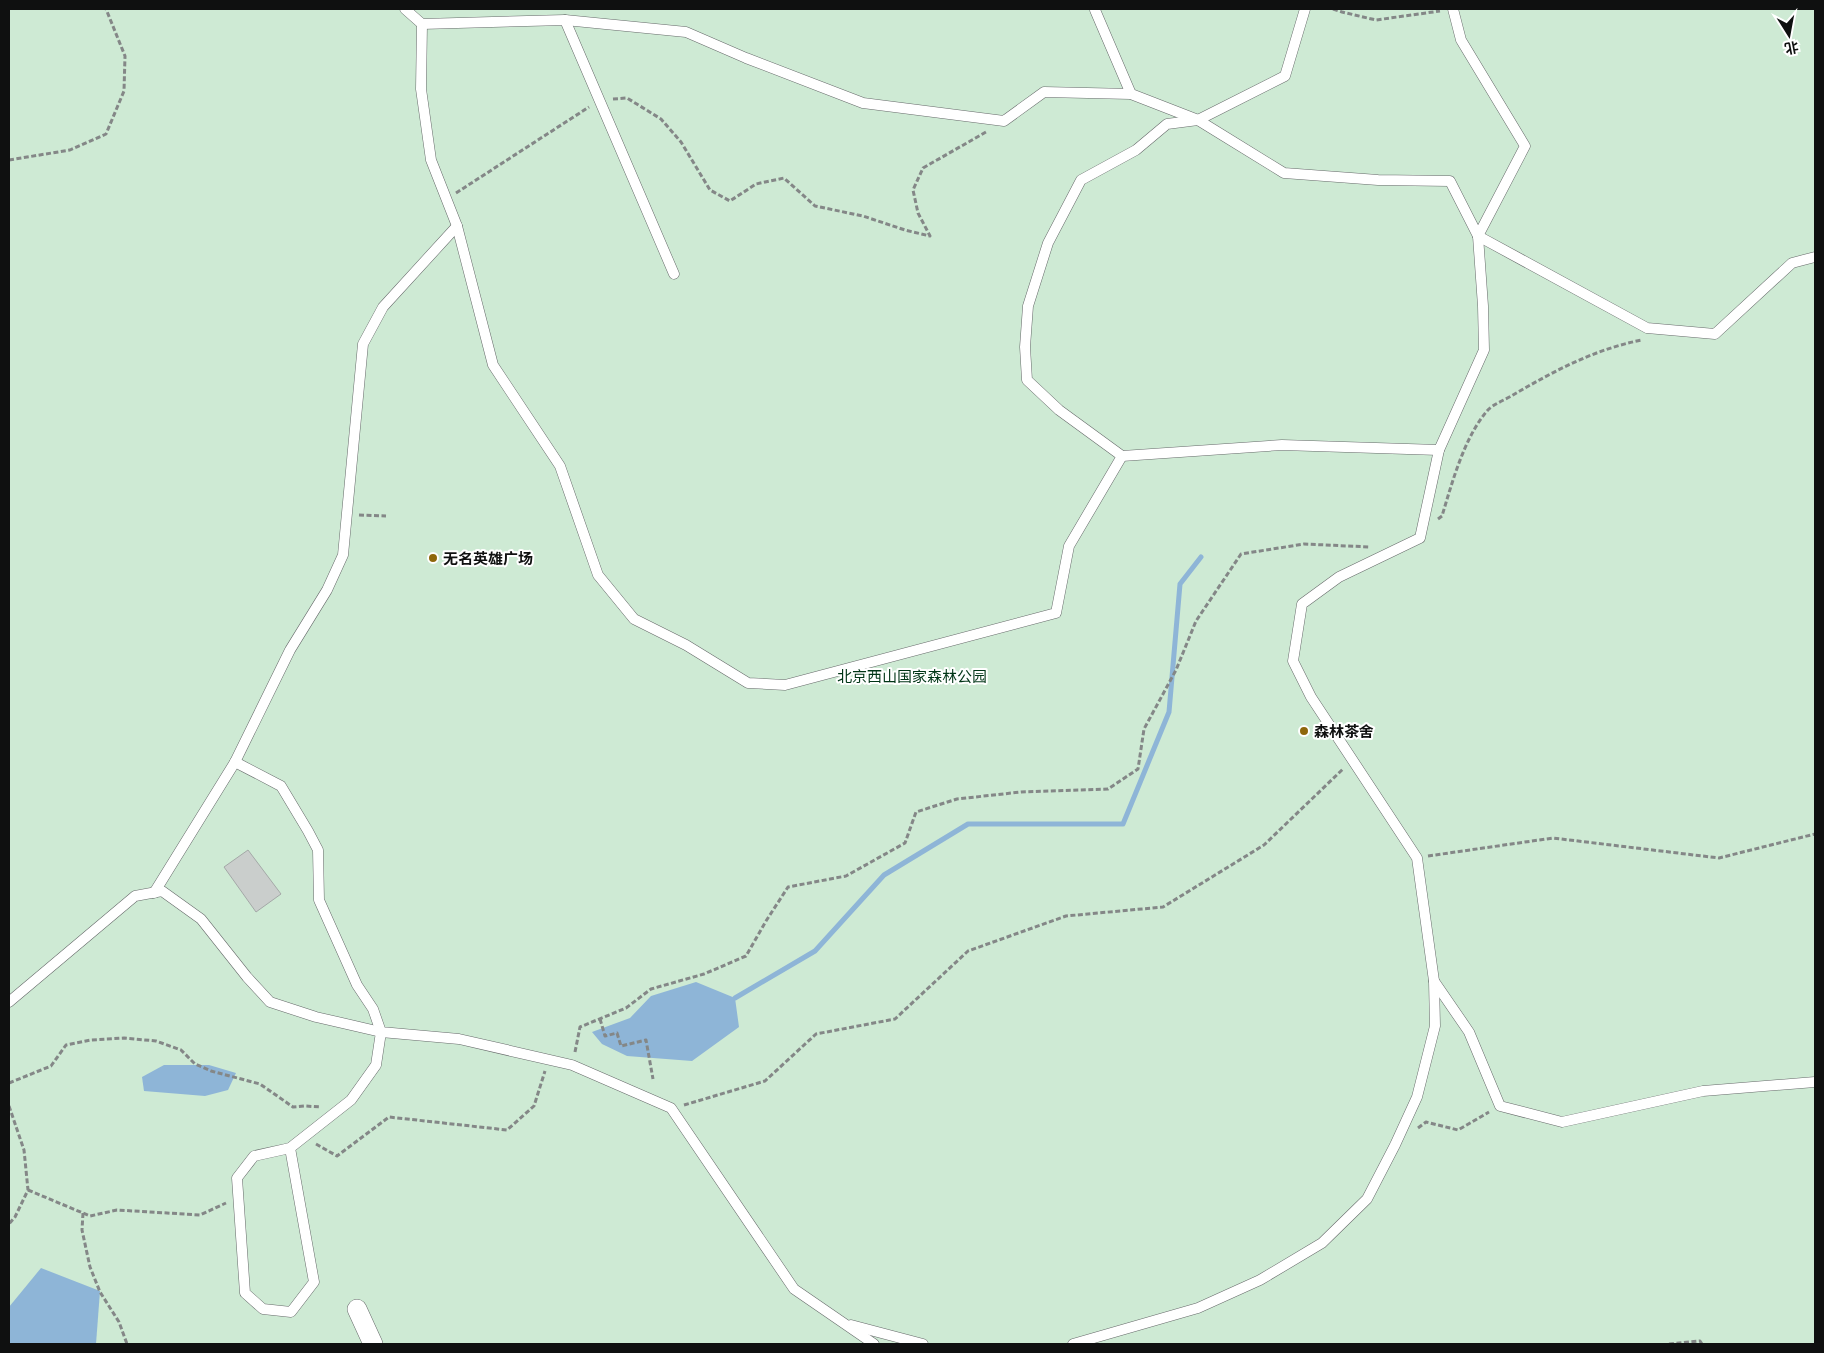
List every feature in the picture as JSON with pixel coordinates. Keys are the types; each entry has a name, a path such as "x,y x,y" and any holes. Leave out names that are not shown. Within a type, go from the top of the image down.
{"street":[{"path":"357,1309 373,1344"}],"lane":[{"path":"405,9 422,24 565,20 686,32 746,58 863,103 1004,121 1044,92 1130,94 1198,120 1284,173 1378,180 1450,181 1478,236 1484,350 1439,450 1420,538 1339,577 1302,604 1293,661 1311,697 1417,858 1434,981 1434,1026 1417,1097 1367,1199 1322,1243 1260,1280 1198,1308 1073,1344"},
{"path":"1095,9 1130,94"},
{"path":"1305,9 1285,76 1198,120 1167,124 1136,150 1081,180 1048,243 1028,306 1025,347 1027,380 1059,410 1122,456 1282,445 1439,450"},
{"path":"1447,10 1461,40 1525,146 1478,236"},
{"path":"565,20 674,274"},
{"path":"422,24 421,90 431,160 456,226 493,365 560,466 598,575 634,620 686,645 748,683 785,685 1056,613 1069,546 1122,456"},
{"path":"154,893 235,762 290,650 327,590 343,555 363,344 383,307 456,226"},
{"path":"1478,236 1647,328 1716,334 1792,263 1815,257"},
{"path":"235,762 281,786 308,831 318,850 319,900 356,985 373,1009 381,1032 376,1065 350,1100 290,1148 254,1156 237,1178 245,1293 263,1309 291,1312 314,1282 290,1148"},
{"path":"9,1002 135,896 162,891 201,919 247,977 270,1002 316,1017 381,1032 459,1039 572,1065 671,1108 794,1289 874,1344"},
{"path":"1434,981 1469,1032 1500,1106 1562,1122 1703,1091 1815,1082"},
{"path":"845,1323 923,1344"}],"path":[{"path":"9,160 70,150 106,134 124,91 125,56 106,9"},
{"path":"1333,9 1376,20 1447,10"},
{"path":"446,199 599,100 627,98 661,119 681,142 710,190 730,201 756,184 784,178 815,206 863,216 930,236 918,213 913,190 922,168 1004,121"},
{"path":"1420,538 1442,516 1454,476 1469,440 1488,410 1539,380 1596,352 1643,340"},
{"path":"347,514 386,516"},
{"path":"572,1065 580,1028 626,1008 651,989 704,974 746,956 788,887 846,876 905,843 916,812 957,799 1021,792 1108,789 1138,769 1144,729 1176,670 1196,620 1241,554 1304,544 1371,547"},
{"path":"671,1108 765,1081 816,1034 895,1019 968,951 1066,916 1163,907 1264,845 1353,760"},
{"path":"1417,858 1552,838 1719,858 1815,834"},
{"path":"600,1019 605,1036 617,1033 621,1046 646,1040 653,1079"},
{"path":"9,1083 51,1066 66,1045 91,1040 124,1038 156,1041 181,1050 195,1064 211,1071 260,1084 293,1107 322,1108 332,1114"},
{"path":"304,1137 337,1156 389,1117 506,1130 534,1106 548,1061"},
{"path":"9,1106 24,1150 28,1190 9,1224"},
{"path":"1395,1145 1426,1122 1458,1130 1500,1106"},
{"path":"28,1190 90,1216 117,1210 200,1215 238,1197"},
{"path":"83,1213 82,1230 90,1267 100,1292 120,1322 127,1344"},
{"path":"1669,1344 1700,1342 1702,1344"}],"green space":[{"name":"北京西山国家森林公园","path":"9,9 1815,9 1815,1344 9,1344"}],"water":[{"path":"696,982 735,998 739,1027 692,1061 627,1056 602,1044 592,1032 630,1018 651,996"},
{"path":"164,1065 209,1065 236,1073 228,1090 205,1096 144,1091 142,1077"},
{"path":"41,1268 100,1291 96,1344 9,1344 9,1307"}],"building":[{"path":"248,850 281,894 256,912 224,867"}],"waterway":[{"path":"735,998 815,951 884,875 968,824 1123,824 1169,712 1180,584 1201,557"}],"place":[{"name":"无名英雄广场","path":"433,558"},
{"name":"森林茶舍","path":"1304,731"}]}
